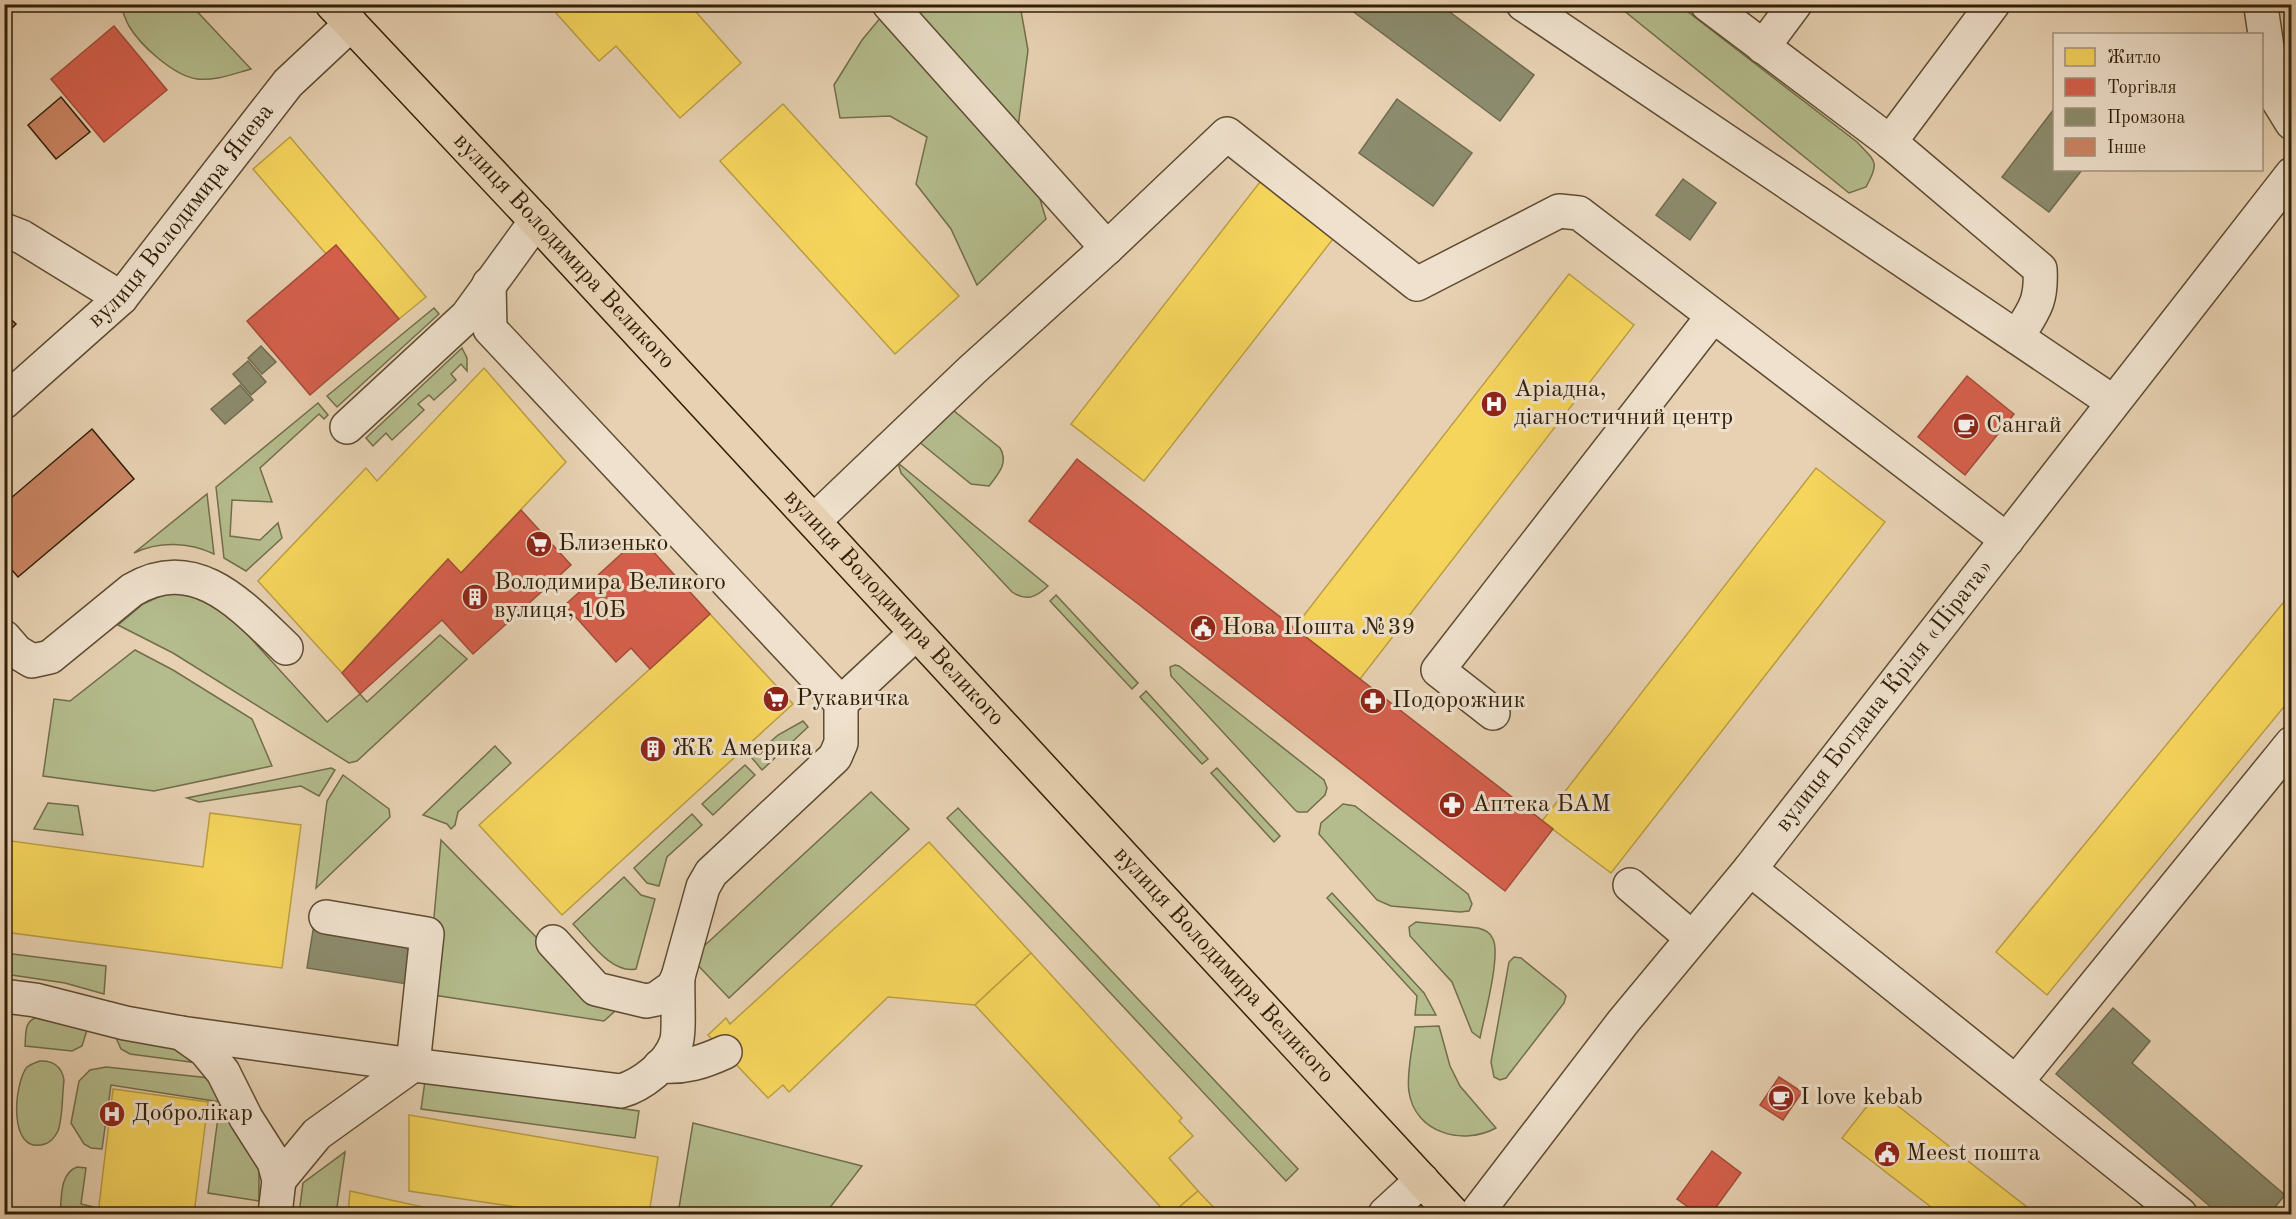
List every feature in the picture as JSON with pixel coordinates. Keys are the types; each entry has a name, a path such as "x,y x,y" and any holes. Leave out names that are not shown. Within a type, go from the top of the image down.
{"main road":[{"name":"вулиця Володимира Великого","path":"341,14 814,521 1453,1215"}],"street":[{"path":"889,4 1107,248"},
{"path":"1523,4 2113,402"},
{"path":"1707,4 1890,142 2040,269 2041,288 2038,303 2017,337"},
{"path":"1763,47 1795,4"},
{"path":"1890,142 1993,4"},
{"path":"2263,4 2261,7 2274,94 2292,123"},
{"name":"вулиця Володимира Янева","path":"4,402 121,298 341,14"},
{"path":"814,521 972,369 1107,248 1227,134 1417,284 1559,212 1580,213 2007,540"},
{"name":"вулиця Богдана Кріля «Пірата»","path":"1476,1215 1623,1022 1750,869 2292,174"},
{"path":"347,427 467,316 536,221"},
{"path":"4,230 22,237 121,298"},
{"path":"489,284 490,329 841,703 841,743 835,757 711,873 703,887 678,977 673,987 656,999 646,1001 596,989 553,942"},
{"path":"1493,713 1438,670 1713,316"},
{"path":"4,637 17,652 32,660 50,657 132,590 147,581 166,577 182,577 216,588 233,598 286,648"},
{"path":"841,703 916,633"},
{"path":"2017,1081 2292,743"},
{"path":"1750,869 2017,1081 2181,1215"},
{"path":"1630,885 1692,938"},
{"path":"279,1180 317,1134 413,1065 427,934 326,917"},
{"path":"4,996 35,1000 125,1023 181,1033 611,1091 632,1088 653,1075 676,1043 678,977"},
{"path":"181,1033 205,1050 223,1072 246,1118 274,1162 279,1180 274,1215"},
{"path":"660,1066 686,1066 725,1052"},
{"path":"1385,1215 1422,1180"}],"green space":[{"path":"120,5 191,5 251,69 210,79 188,77 168,66 141,42 129,26"},
{"path":"891,5 1020,5 1028,50 1018,127 1046,219 977,285 951,229 916,184 927,137 890,116 840,118 834,85 862,40"},
{"path":"1617,5 1679,5 1857,142 1874,163 1873,172 1866,187 1849,193"},
{"path":"434,308 439,314 337,407 327,396"},
{"path":"462,348 467,358 467,371 461,364 451,374 456,380 434,400 429,395 418,404 424,410 392,440 386,433 373,446 366,438"},
{"path":"318,403 328,415 324,419 319,414 260,468 272,502 232,500 230,536 260,540 278,523 282,538 246,571 224,558 216,487"},
{"path":"949,410 954,411 1000,448 1003,463 989,486 971,484 918,441"},
{"path":"898,463 1048,586 1031,597 1022,597 1012,592 901,473"},
{"path":"207,494 214,554 194,547 174,544 154,546 134,553"},
{"path":"167,593 186,594 203,599 236,622 327,722 360,694 367,702 440,635 467,659 357,761 349,763 173,653 118,625 143,604"},
{"path":"1056,595 1138,683 1132,689 1050,601"},
{"path":"135,650 173,670 252,719 272,766 154,791 43,776 54,699 70,701"},
{"path":"1175,665 1324,780 1327,788 1325,795 1307,812 1295,810 1171,676 1170,667"},
{"path":"1146,691 1208,759 1202,764 1140,697"},
{"path":"803,721 808,727 762,770 752,758 778,735"},
{"path":"495,746 511,763 458,812 455,825 451,829 447,824 423,815"},
{"path":"745,765 755,775 713,815 702,804"},
{"path":"331,768 335,770 319,796 301,786 199,802 187,798"},
{"path":"1217,768 1280,836 1274,842 1211,773"},
{"path":"343,775 389,809 390,817 316,888 327,801"},
{"path":"871,792 909,829 729,998 691,958"},
{"path":"48,803 78,806 83,835 34,829"},
{"path":"1343,804 1355,806 1468,894 1472,904 1469,911 1391,906 1377,900 1319,834 1321,823"},
{"path":"958,808 1298,1169 1286,1181 947,818"},
{"path":"692,814 702,825 667,857 659,886 647,883 634,868"},
{"path":"441,840 591,993 625,1002 604,1021 427,994"},
{"path":"624,877 641,895 655,899 636,969 627,969 609,961 573,924"},
{"path":"1332,893 1424,993 1436,1015 1415,1015 1417,996 1327,898"},
{"path":"1416,922 1478,928 1492,937 1495,958 1480,1038 1472,1032 1452,982 1410,936 1409,927"},
{"path":"5,953 106,966 104,994 65,983 5,974"},
{"path":"1514,957 1521,958 1566,996 1564,1003 1506,1078 1500,1080 1494,1077 1491,1062 1509,962"},
{"path":"36,1018 87,1030 82,1046 72,1051 25,1046 29,1022"},
{"path":"1439,1026 1450,1066 1460,1086 1496,1128 1469,1136 1442,1132 1430,1126 1413,1106 1408,1077 1415,1027"},
{"path":"116,1038 171,1047 198,1063 130,1054 121,1049"},
{"path":"40,1061 53,1063 63,1075 62,1113 58,1131 53,1139 45,1144 33,1145 24,1139 19,1129 17,1102 22,1075 27,1067"},
{"path":"106,1067 210,1078 259,1165 259,1201 208,1193 220,1102 111,1085 102,1149 91,1148 84,1144 71,1123 79,1081 90,1070"},
{"path":"425,1081 639,1111 635,1138 421,1109"},
{"path":"693,1123 862,1166 825,1214 678,1214"},
{"path":"345,1152 336,1214 299,1214 303,1183"},
{"path":"77,1167 86,1168 81,1204 94,1207 93,1214 60,1214 64,1181 71,1170"}],"building: Житло":[{"path":"548,4 689,4 741,63 680,118 616,46 599,61"},
{"path":"783,104 959,296 895,354 720,161"},
{"path":"290,137 426,297 399,319 336,245 326,254 253,169"},
{"path":"1260,182 1333,239 1144,481 1071,424"},
{"path":"1569,274 1634,325 1360,679 1294,628"},
{"path":"484,368 566,462 461,573 448,559 342,673 258,581 366,468 377,481"},
{"path":"1816,468 1885,522 1611,873 1542,821"},
{"path":"2292,592 2292,697 2047,995 1996,952"},
{"name":"ЖК Америка","path":"710,614 793,704 562,915 479,825"},
{"path":"210,813 301,825 282,968 4,932 4,840 203,867"},
{"path":"929,842 1031,953 975,1005 888,997 789,1092 783,1085 768,1098 708,1035 726,1018 730,1024"},
{"path":"1031,953 1182,1118 1179,1121 1193,1136 1169,1158 1198,1191 1171,1214 1167,1214 975,1005"},
{"path":"113,1089 208,1102 194,1214 98,1214"},
{"path":"1879,1091 2036,1214 1940,1214 1842,1138"},
{"path":"409,1115 658,1157 649,1214 563,1214 409,1191"},
{"path":"350,1191 441,1211 440,1214 348,1214"},
{"path":"1198,1191 1220,1214 1171,1214"}],"building: Торгівля":[{"path":"114,26 167,90 104,142 51,79"},
{"path":"336,245 399,319 310,395 247,321"},
{"name":"Сангай","path":"1967,376 2014,414 1965,475 1918,437"},
{"path":"1077,459 1553,829 1505,891 1029,521"},
{"name":"Володимира Великого вулиця, 10Б","path":"521,510 571,565 473,654 442,620 360,694 342,673 448,559 461,573"},
{"path":"640,537 710,614 650,669 631,648 616,662 565,605"},
{"name":"I love kebab","path":"1779,1077 1802,1092 1783,1120 1760,1105"},
{"path":"1712,1151 1741,1173 1711,1214 1698,1214 1677,1199"}],"building: Промзона":[{"path":"1343,4 1439,4 1534,75 1500,121"},
{"path":"1397,99 1472,153 1433,206 1359,153"},
{"path":"2053,110 2053,171 2081,171 2049,212 2002,177"},
{"path":"1683,179 1716,203 1690,240 1656,215"},
{"path":"261,346 276,362 262,374 248,358"},
{"path":"248,361 266,382 251,395 233,374"},
{"path":"240,385 253,400 225,424 211,409"},
{"path":"314,924 414,941 407,984 307,968"},
{"path":"2113,1008 2150,1041 2132,1063 2285,1195 2269,1214 2219,1214 2056,1074"}],"building: Інше":[{"path":"61,97 90,132 56,159 28,125"},
{"path":"4,313 16,324 4,336"},
{"path":"92,429 134,479 18,577 4,561 4,504"}],"place":[{"name":"Аріадна, діагностичний центр","path":"1494,404"},
{"name":"Сангай","path":"1966,426"},
{"name":"Близенько","path":"539,544"},
{"name":"Володимира Великого вулиця, 10Б","path":"475,597"},
{"name":"Нова Пошта №39","path":"1203,628"},
{"name":"Рукавичка","path":"776,699"},
{"name":"Подорожник","path":"1373,701"},
{"name":"ЖК Америка","path":"653,749"},
{"name":"Аптека БАМ","path":"1452,805"},
{"name":"I love kebab","path":"1781,1098"},
{"name":"Добролікар","path":"112,1114"},
{"name":"Meest пошта","path":"1887,1154"}]}
